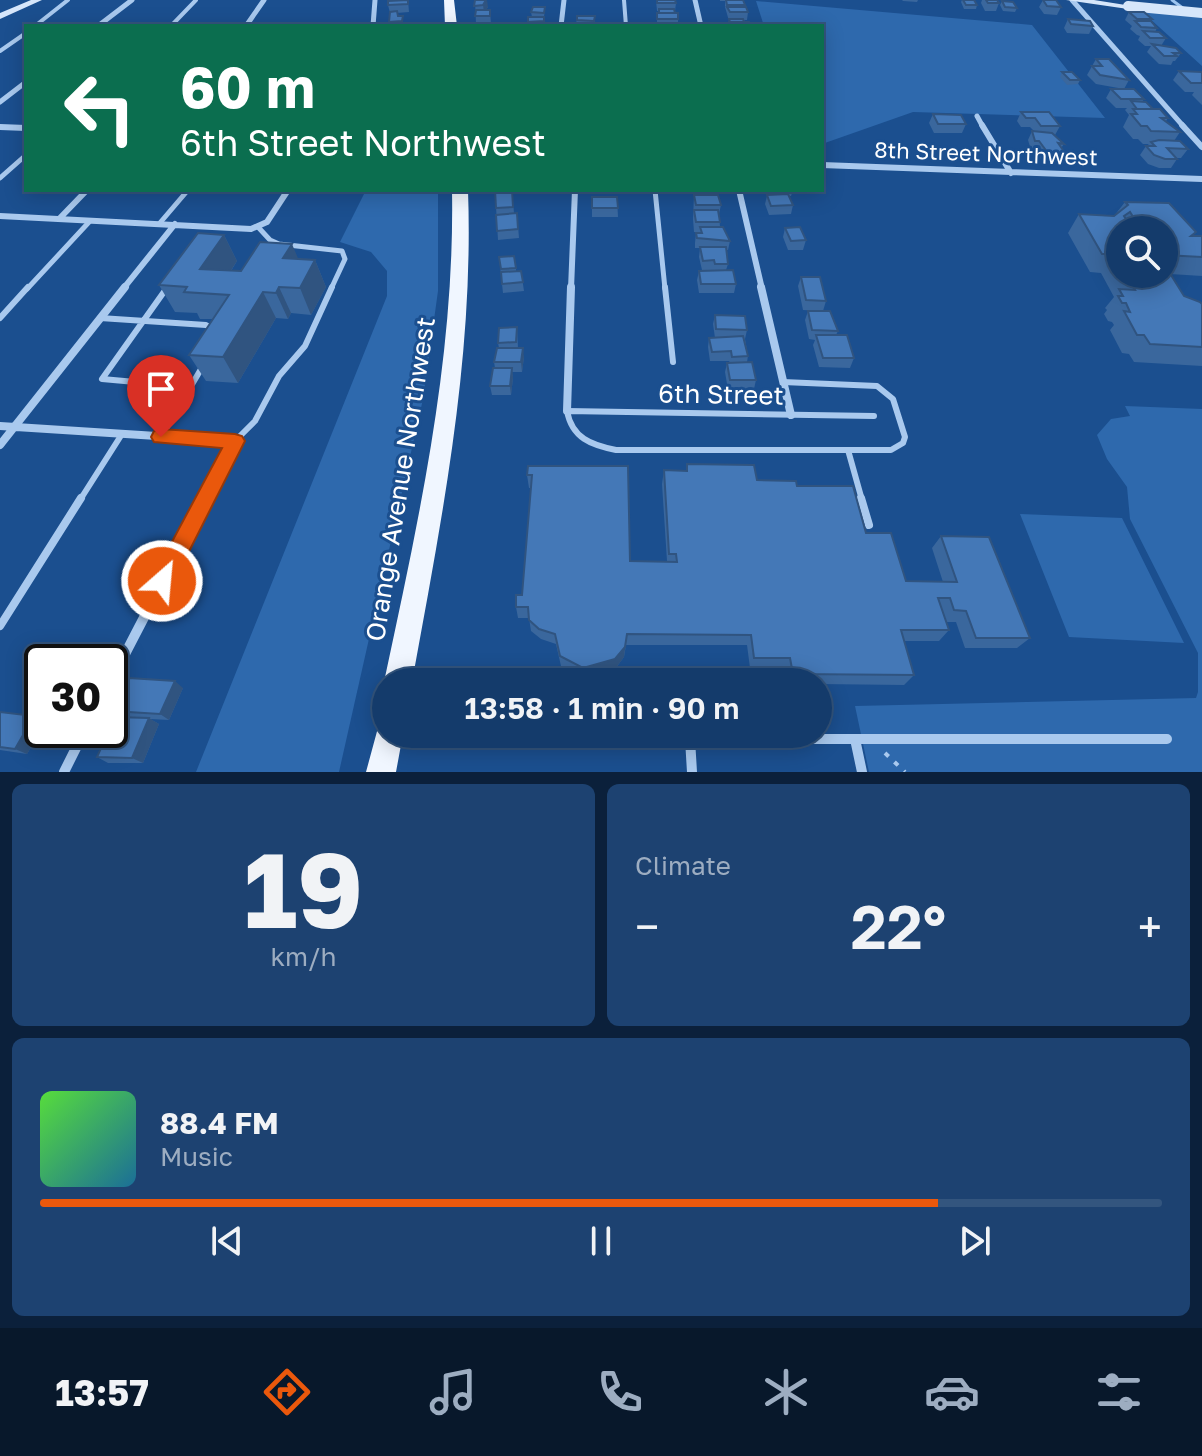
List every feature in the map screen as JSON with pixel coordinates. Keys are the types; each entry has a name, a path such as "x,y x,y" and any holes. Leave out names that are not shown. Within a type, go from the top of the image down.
{"main road":[{"path":"0,16 38,0"},
{"path":"449,0 451,24"},
{"path":"1072,0 1202,13"},
{"name":"Orange Avenue Northwest","path":"401,668 453,387 463,272 460,192"},
{"path":"381,772 386,748"}],"street":[{"path":"101,24 132,0"},
{"path":"247,24 264,0"},
{"path":"373,24 375,0"},
{"path":"561,24 564,0"},
{"path":"695,0 701,24"},
{"path":"1072,0 1202,147"},
{"path":"0,102 24,84"},
{"path":"0,90 14,91"},
{"path":"977,116 1011,173"},
{"path":"0,127 24,128"},
{"name":"8th Street Northwest","path":"824,165 1202,179"},
{"path":"59,219 85,192"},
{"path":"0,216 258,227 267,222 287,192"},
{"path":"567,411 575,192"},
{"path":"739,192 791,415"},
{"path":"0,226 9,217"},
{"path":"0,445 175,224"},
{"path":"0,426 235,441 128,648"},
{"path":"832,739 1167,739"},
{"path":"855,739 862,772"},
{"path":"64,772 76,748"},
{"path":"691,748 692,772"}],"lane":[{"path":"38,24 68,0"},
{"path":"173,24 196,0"},
{"path":"624,0 626,24"},
{"path":"0,51 24,34"},
{"path":"0,178 24,157"},
{"path":"159,224 186,192"},
{"path":"655,192 673,362"},
{"path":"0,318 90,221"},
{"path":"203,238 212,227"},
{"path":"235,441 255,421 279,376 305,346 345,259 342,251 336,249 279,244 263,235 258,227"},
{"path":"169,285 102,379 191,387"},
{"path":"100,318 206,325 214,329 218,341"},
{"path":"161,437 211,353"},
{"path":"567,411 570,426 578,436 594,446 616,450 891,450 903,443 905,437 893,399 886,392 867,384 783,382"},
{"name":"6th Street","path":"567,411 874,416"},
{"path":"0,626 122,434"},
{"path":"848,450 869,525"}],"shaded area":[{"path":"756,1 1032,25 1105,118 913,112 824,143 824,24 763,24"},
{"path":"1137,7 1202,10 1202,66"},
{"path":"365,192 438,192 438,291 423,399 339,772 196,772 387,296 387,271 371,252 340,242"},
{"path":"1125,406 1202,409 1202,772 869,772 855,706 1196,698 1198,653 1130,519 1127,487 1107,459 1097,435 1111,419 1130,416"},
{"path":"1020,514 1122,518 1184,643 1069,637"}],"building":[{"path":"408,0 408,4 388,5 388,1"},
{"path":"475,0 486,0 483,5 474,6"},
{"path":"657,0 675,0 676,3 657,3"},
{"path":"726,0 743,0 745,5 727,5"},
{"path":"963,0 974,0 977,5 966,5"},
{"path":"1043,0 1056,0 1061,7 1047,6"},
{"path":"1002,1 1013,2 1017,8 1005,7"},
{"path":"533,7 545,7 544,13 531,12"},
{"path":"727,7 746,7 748,12 730,12"},
{"path":"659,9 674,9 675,13 659,13"},
{"path":"476,10 490,10 490,16 475,16"},
{"path":"397,11 398,16 403,16 402,21 389,22 390,12"},
{"path":"1129,12 1144,12 1152,19 1137,19"},
{"path":"657,13 678,13 678,19 657,19"},
{"path":"577,16 595,16 594,21 577,20"},
{"path":"528,17 544,17 544,21 528,22"},
{"path":"729,19 743,19 744,22 730,22"},
{"path":"1068,19 1090,21 1093,26 1071,24"},
{"path":"1135,21 1151,21 1157,28 1141,27"},
{"path":"1143,31 1159,32 1166,38 1150,38"},
{"path":"1152,44 1176,48 1181,53 1164,56"},
{"path":"1096,59 1109,59 1129,80 1100,75 1092,66 1102,66"},
{"path":"1179,71 1202,72 1202,83 1191,83"},
{"path":"1062,72 1072,72 1080,80 1070,80"},
{"path":"1111,89 1134,89 1144,99 1121,99"},
{"path":"1131,101 1146,102 1153,109 1137,109"},
{"path":"1133,109 1160,109 1168,118 1161,118 1180,132 1151,131 1147,126 1141,126 1131,114 1137,114"},
{"path":"1021,112 1049,112 1060,126 1041,126 1035,118 1026,118"},
{"path":"933,114 961,115 966,124 938,124"},
{"path":"1032,131 1052,133 1064,144 1058,143 1065,153 1048,153 1039,141 1035,141"},
{"path":"1180,141 1188,149 1167,148 1177,159 1165,159 1154,155 1146,146 1155,146 1151,142"},
{"path":"495,192 512,192 513,207 496,208"},
{"path":"788,194 793,205 771,206 767,195"},
{"path":"694,195 718,195 721,205 696,205"},
{"path":"592,197 617,197 618,208 592,208"},
{"path":"1125,202 1169,203 1196,232 1191,236 1202,236 1202,257 1178,256 1178,216 1132,216 1130,212 1124,216 1114,216 1128,205"},
{"path":"694,210 718,210 720,222 696,222"},
{"path":"517,213 518,229 497,231 496,215"},
{"path":"1079,214 1114,216 1106,216 1106,254 1102,254"},
{"path":"700,227 723,227 730,241 697,238 696,233 702,233"},
{"path":"800,227 806,240 791,241 785,228"},
{"path":"198,233 224,235 200,269 241,271 260,242 292,244 283,258 315,260 300,288 279,287 276,293 263,292 223,357 189,355 229,295 184,292 187,287 159,285"},
{"path":"700,247 726,247 728,264 703,261"},
{"path":"514,256 516,268 501,269 499,257"},
{"path":"733,270 736,284 701,284 699,271"},
{"path":"521,271 523,282 502,284 501,272"},
{"path":"801,277 820,277 826,301 806,300"},
{"path":"1178,286 1184,296 1200,302 1202,347 1150,344 1144,335 1137,335 1124,311 1130,312 1126,303 1122,303 1118,296 1123,296 1119,289"},
{"path":"808,311 830,311 838,331 812,330"},
{"path":"715,315 745,316 747,330 716,329"},
{"path":"517,327 516,342 498,343 499,328"},
{"path":"816,335 847,335 854,358 823,358"},
{"path":"743,336 748,356 732,357 731,351 712,352 709,338"},
{"path":"497,348 523,348 521,362 494,362"},
{"path":"752,362 756,380 730,380 727,363"},
{"path":"493,368 512,368 510,386 490,386"},
{"path":"687,464 754,465 757,480 796,481 797,486 853,486 866,533 891,533 906,581 957,582 941,536 989,537 1030,638 976,638 966,611 954,610 950,598 938,598 949,630 901,630 914,675 832,674 832,668 792,668 790,658 754,658 751,635 627,634 625,647 615,659 583,668 560,656 555,634 539,629 529,620 528,607 516,607 516,595 522,595 532,475 527,475 528,466 628,466 630,561 677,562 676,554 669,554 664,470 687,471"},
{"path":"128,680 175,681 160,714 128,712"},
{"path":"0,712 24,715 24,733 15,749 0,747"},
{"path":"128,717 149,718 132,758 97,757 101,748 128,748"}],"waterway":[{"path":"1172,0 1184,9"}],"route":[{"path":"161,437 235,441 162,581"}]}
